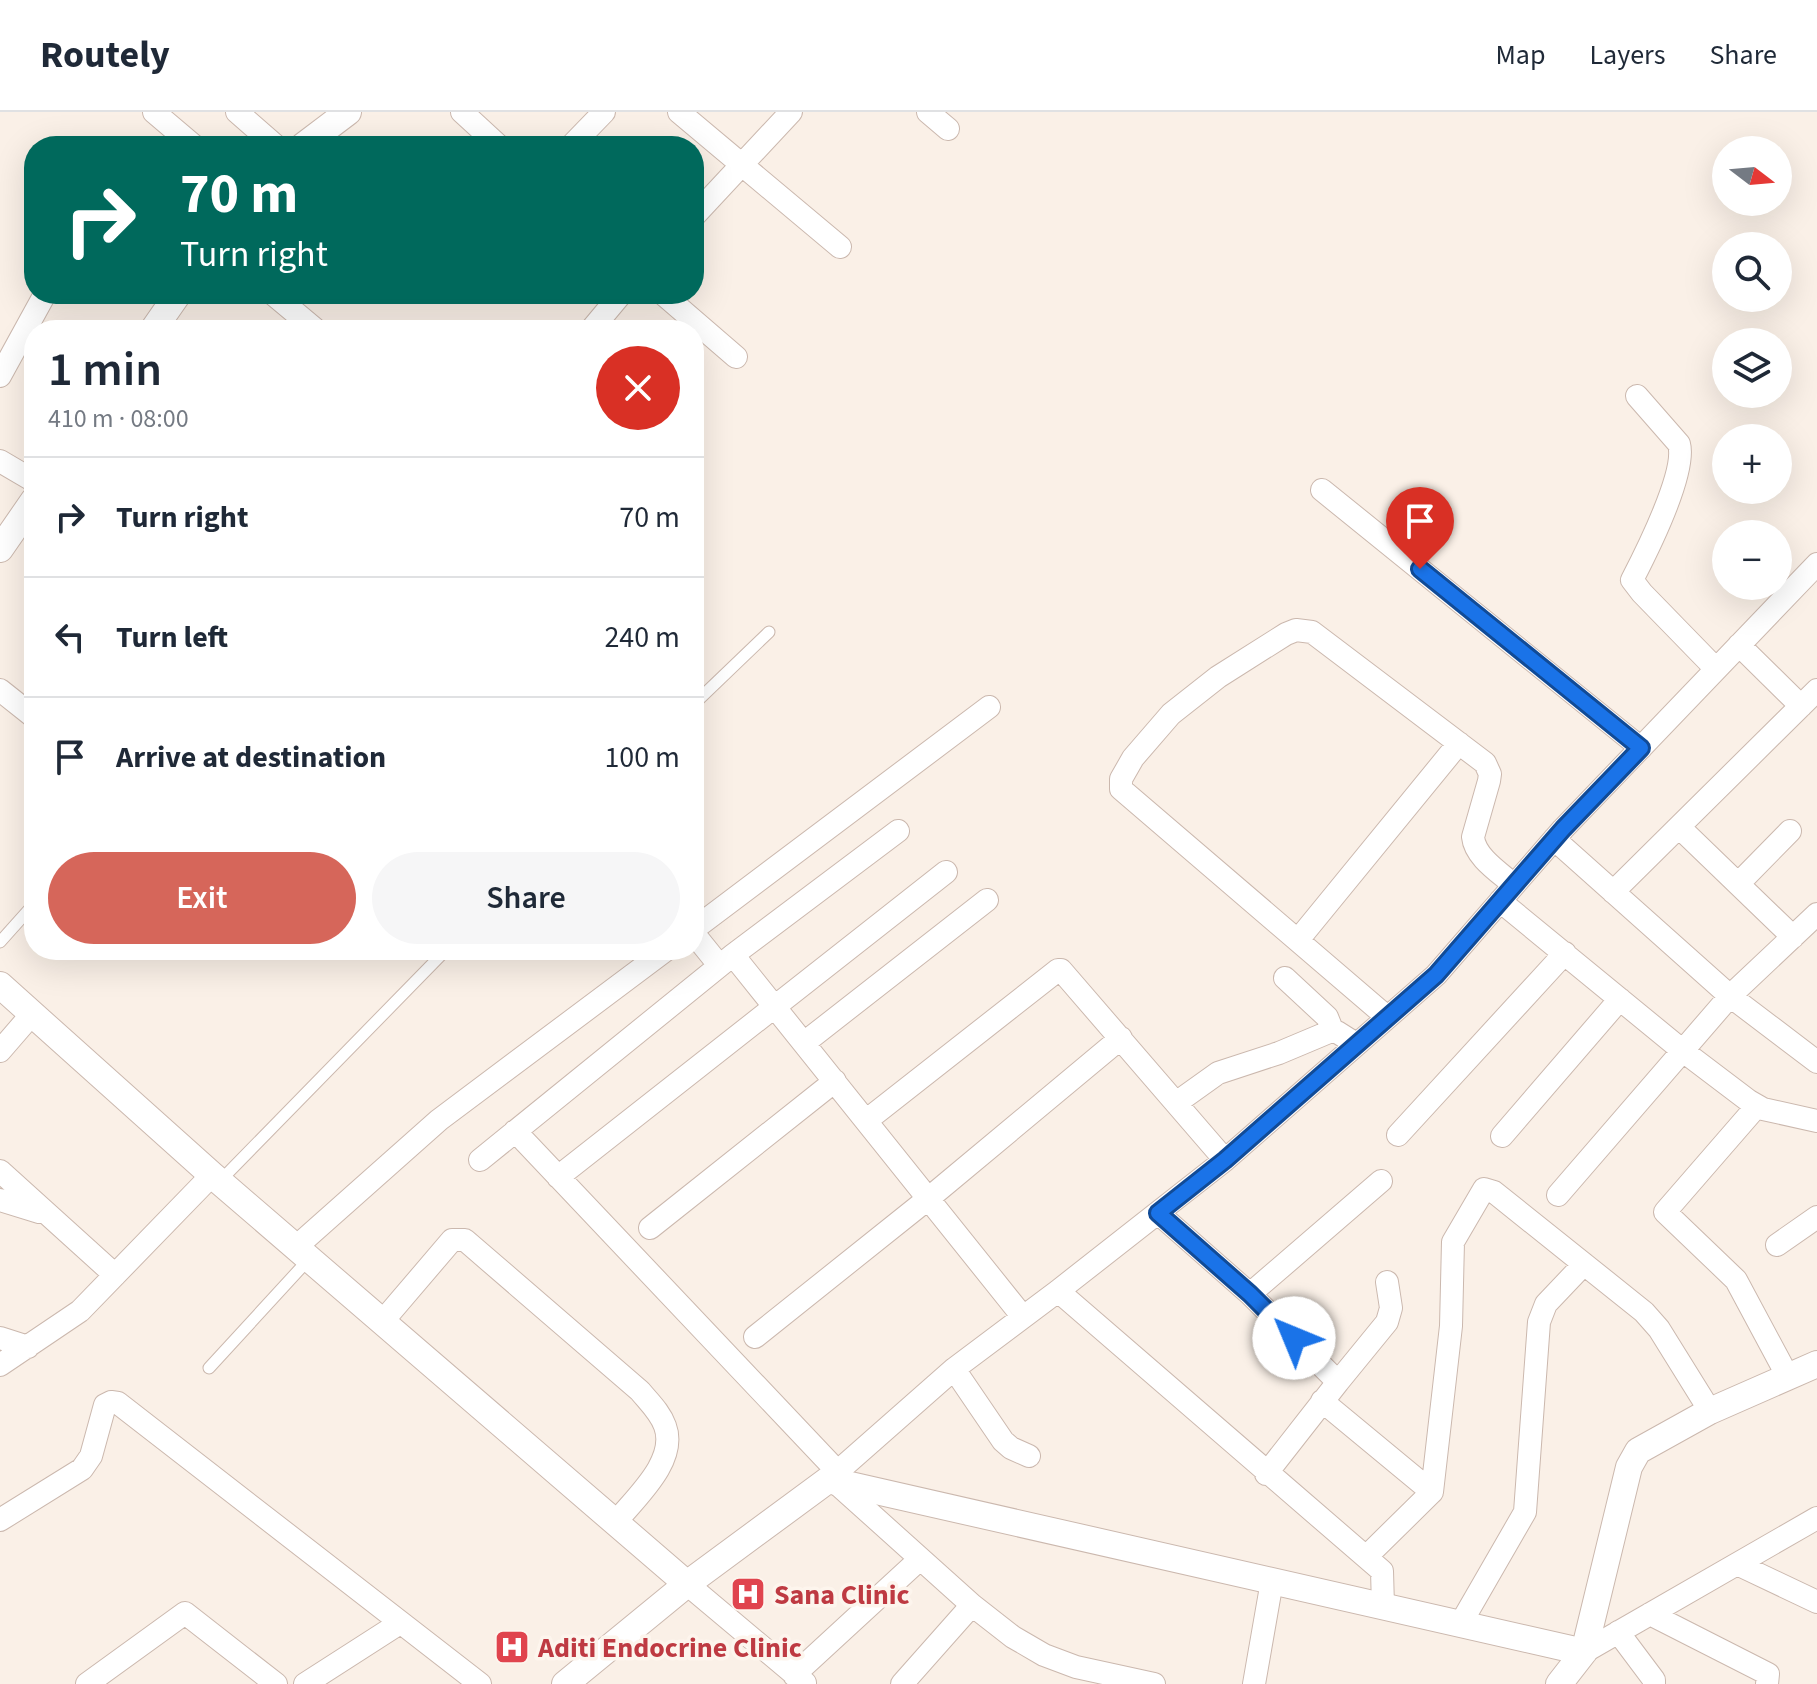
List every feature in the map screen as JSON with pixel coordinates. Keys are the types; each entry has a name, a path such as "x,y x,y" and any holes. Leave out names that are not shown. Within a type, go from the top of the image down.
{"street":[{"path":"154,112 182,136"},
{"path":"237,112 265,136"},
{"path":"316,136 348,112"},
{"path":"462,112 488,136"},
{"path":"581,136 604,112"},
{"path":"679,112 840,247"},
{"path":"704,205 791,112"},
{"path":"928,112 948,129"},
{"path":"285,304 304,320"},
{"path":"599,320 613,304"},
{"path":"675,304 693,320"},
{"path":"704,329 736,357"},
{"path":"0,376 24,332"},
{"path":"1637,396 1679,444 1681,451 1679,471 1632,580 1716,669"},
{"path":"0,461 24,475"},
{"path":"1322,490 1641,748"},
{"path":"0,549 24,514"},
{"path":"565,1684 687,1584 833,1477 954,1369 1225,1160 1436,975 1554,839 1817,564"},
{"path":"1387,1017 1121,789 1121,779 1133,758 1171,714 1198,691 1296,630 1312,632 1485,763 1490,774 1473,837 1474,845 1507,893 1565,953 1683,1051 1757,1106 1817,1121"},
{"path":"1613,892 1809,698 1739,645"},
{"path":"0,690 24,704"},
{"path":"704,923 989,707"},
{"path":"1298,940 1459,743"},
{"path":"1679,827 1793,937"},
{"path":"480,1160 726,960 898,831"},
{"path":"1738,884 1790,831"},
{"path":"1554,839 1730,996 1817,1062"},
{"path":"558,1177 946,872"},
{"path":"804,1043 987,900"},
{"path":"1558,1195 1730,996 1817,914"},
{"path":"704,940 774,1006 1023,1317"},
{"path":"1398,1135 1565,953"},
{"path":"303,1253 439,1120 653,960"},
{"path":"867,1120 1058,970 1065,972 1225,1160"},
{"path":"1285,978 1327,1017 1333,1032 1356,1044"},
{"path":"0,985 216,1178 800,1679 920,1559"},
{"path":"1502,1136 1620,999"},
{"path":"0,1051 32,1014"},
{"path":"1176,1103 1218,1073 1333,1032"},
{"path":"755,1337 929,1198 1121,1038"},
{"path":"650,1228 835,1081"},
{"path":"1757,1106 1665,1212 1736,1280 1788,1377"},
{"path":"515,1131 833,1477 972,1605 1013,1637 1044,1655 1098,1679 1154,1684"},
{"path":"0,1171 115,1275"},
{"path":"0,1365 80,1311 216,1178"},
{"path":"1250,1294 1381,1181"},
{"path":"1366,1557 1432,1492 1451,1326 1453,1242 1481,1191 1488,1189 1494,1192 1644,1312 1659,1329 1710,1411"},
{"path":"0,1200 48,1214"},
{"path":"1158,1213 1250,1294 1338,1382"},
{"path":"1777,1245 1817,1217"},
{"path":"382,1322 452,1240 465,1240 477,1250 640,1391 659,1413 667,1430 663,1460 615,1523"},
{"path":"1461,1623 1525,1512 1539,1322 1542,1311 1584,1264"},
{"path":"1266,1474 1387,1322 1391,1308 1387,1282"},
{"path":"1058,1291 1266,1474 1366,1557 1384,1575 1383,1606"},
{"path":"0,1338 28,1347"},
{"path":"1584,1652 1632,1458 1638,1451 1710,1411 1817,1364"},
{"path":"954,1369 1003,1441 1029,1456"},
{"path":"1322,1401 1432,1492"},
{"path":"0,1520 82,1469 91,1456 105,1405 118,1403 480,1684"},
{"path":"833,1477 1584,1652"},
{"path":"1559,1684 1584,1652 1817,1518"},
{"path":"1737,1564 1817,1602"},
{"path":"1254,1684 1272,1581"},
{"path":"902,1684 972,1605"},
{"path":"87,1684 185,1613 276,1684"},
{"path":"1650,1614 1774,1681"},
{"path":"305,1684 400,1623"},
{"path":"1618,1632 1654,1684"}],"lane":[{"path":"704,694 769,632"},
{"path":"0,942 24,915"},
{"path":"216,1178 436,960"},
{"path":"209,1368 303,1253"}],"place":[{"name":"Sana Clinic","path":"748,1594"},
{"name":"Aditi Endocrine Clinic","path":"512,1647"}],"route":[{"path":"1294,1338 1250,1294 1158,1213 1225,1160 1436,975 1563,829 1641,748 1420,569"}]}
